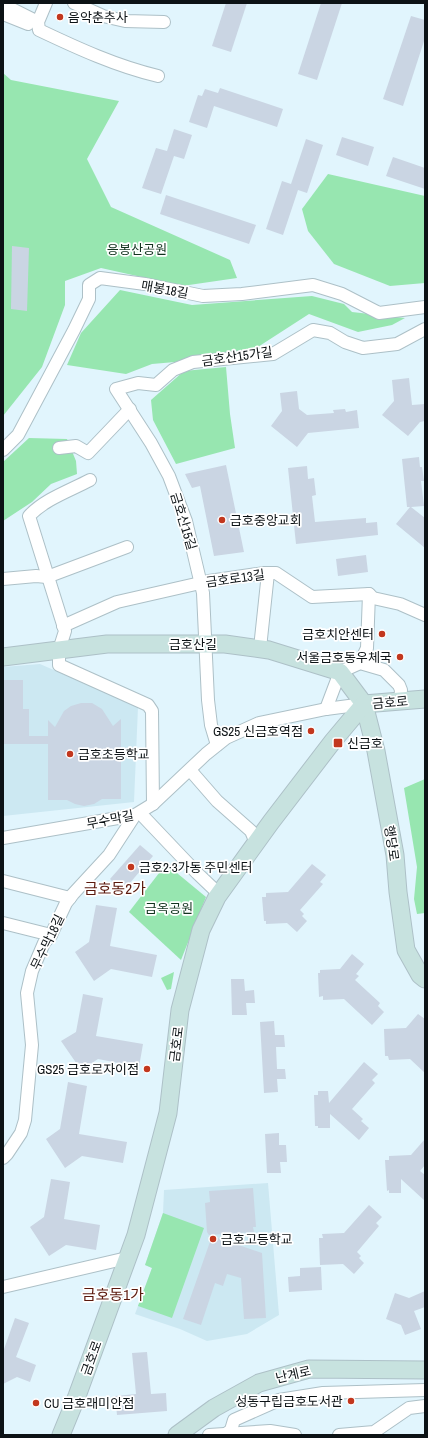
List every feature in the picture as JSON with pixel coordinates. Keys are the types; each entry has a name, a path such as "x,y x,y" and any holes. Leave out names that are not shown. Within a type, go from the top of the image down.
{"street":[{"path":"46,3 38,24 38,30 122,66 158,76"},
{"path":"74,3 102,16 125,21 164,22"},
{"path":"3,9 38,24"},
{"name":"매봉18길","path":"3,450 18,435 74,330 89,298 89,286 100,278 145,284 203,296 242,294 313,285 342,294 379,313 425,307"},
{"name":"금호산15가길","path":"116,389 138,383 156,385 173,370 193,362 273,354 313,330 330,333 345,342 363,348 397,344 425,329"},
{"name":"금호산15길","path":"116,389 130,409 168,476 186,521 203,593 206,644"},
{"path":"59,448 76,446 88,453 130,409"},
{"path":"90,480 52,499 36,509 29,516 65,631 59,650 59,665 148,705 152,711 153,804"},
{"path":"3,579 36,576 47,577 127,547"},
{"path":"260,648 268,573"},
{"name":"금호로13길","path":"63,626 117,602 201,583 268,573 276,573 312,597 369,594 373,598 400,604 425,615"},
{"path":"360,663 367,648 369,594"},
{"name":"금호산길","path":"3,657 107,644 225,644 269,650 340,672"},
{"path":"206,644 208,700 211,725 217,745"},
{"path":"326,709 340,672 360,663 384,670 399,685 400,701"},
{"path":"340,672 364,704"},
{"name":"금호로","path":"65,1432 136,1235 168,1113 180,1010 201,930 219,894 333,740 364,704 425,699"},
{"name":"무수막길","path":"3,838 138,814 153,804 226,738 259,723 326,709 364,704"},
{"name":"행당로","path":"364,704 376,750 394,848 406,950 420,975 425,979"},
{"path":"190,770 217,801 251,831 256,843"},
{"path":"138,814 219,894"},
{"name":"무수막18길","path":"3,1158 21,1133 25,1120 32,1045 27,993 32,972 44,943 51,936 66,903 109,855 138,814"},
{"path":"3,881 70,898"},
{"path":"3,923 51,936"},
{"path":"3,1287 127,1258"},
{"name":"난계로","path":"177,1435 214,1408 259,1383 309,1369 425,1370"},
{"path":"227,1433 231,1430 234,1420 279,1400 323,1393 425,1390"},
{"path":"338,1435 374,1432 409,1408 425,1406"},
{"path":"209,1435 270,1431 295,1435"}],"shaded area":[{"name":"금호초등학교","path":"40,664 138,707 134,802 3,816 3,667"},
{"name":"금호고등학교","path":"268,1183 279,1315 247,1334 207,1341 180,1329 135,1314 152,1268 145,1265 163,1213 164,1190"}],"green space":[{"name":"응봉산공원","path":"3,73 11,80 119,101 87,159 111,207 230,260 237,278 182,286 101,268 65,281 65,305 42,367 3,416"},
{"path":"328,174 425,196 425,283 390,286 334,264 308,231 302,209"},
{"path":"120,290 192,305 312,296 344,304 352,312 405,318 392,325 358,332 309,314 244,356 152,364 126,374 67,365 81,333"},
{"path":"226,367 230,414 235,448 176,464 153,420 151,400 184,371"},
{"path":"29,438 67,439 76,461 77,474 51,484 32,502 3,521 3,462"},
{"path":"425,779 425,913 417,914 414,899 417,867 404,788"},
{"name":"금옥공원","path":"166,864 206,897 181,960 129,912"},
{"path":"174,972 171,989 167,990 161,978"},
{"path":"163,1213 204,1228 172,1318 138,1306 152,1268 145,1265"}],"building":[{"path":"226,3 247,3 231,52 212,46"},
{"path":"321,3 342,3 317,80 298,74"},
{"path":"411,16 425,20 425,38 403,106 383,99"},
{"path":"220,88 283,109 277,127 214,106 207,128 189,122 198,95 202,96 205,89 218,93"},
{"path":"174,129 192,135 184,159 174,156 161,194 142,188 156,148 167,151"},
{"path":"342,137 374,147 368,166 336,155"},
{"path":"306,139 323,145 307,193 298,190 283,235 266,229 282,181 291,184"},
{"path":"393,157 425,168 425,189 386,176"},
{"path":"166,195 256,225 249,244 160,214"},
{"path":"12,246 29,248 27,311 11,309"},
{"path":"409,378 412,405 425,404 425,421 420,422 408,436 382,415 394,401 392,380"},
{"path":"297,391 299,409 307,415 334,413 333,410 345,409 346,412 357,410 359,428 308,433 297,447 271,426 282,411 280,393"},
{"path":"419,457 424,481 421,481 424,506 411,507 425,518 425,548 396,524 410,507 407,507 402,459"},
{"name":"금호중앙교회","path":"226,465 244,552 214,556 200,486 192,488 185,474"},
{"path":"307,466 308,479 314,478 316,495 312,496 315,522 366,518 366,523 377,522 378,535 296,544 288,468"},
{"path":"366,555 368,572 338,576 336,559"},
{"path":"3,680 23,680 23,709 29,709 29,736 48,736 48,720 55,727 64,711 71,706 81,703 92,703 102,709 113,726 121,719 121,799 102,799 94,804 84,806 67,800 48,800 48,744 3,744"},
{"name":"금호2·3가동 주민센터","path":"140,845 153,856 123,891 110,879"},
{"path":"312,864 326,875 320,882 323,884 300,910 304,914 302,916 307,921 297,932 287,923 266,924 266,921 264,921 262,897 266,897 266,893 288,892"},
{"path":"96,905 117,908 110,946 157,955 152,977 111,969 94,981 75,952 89,942"},
{"path":"352,954 364,964 356,974 359,976 355,980 380,1003 378,1006 384,1012 372,1025 344,999 323,1000 323,996 319,997 318,973 320,973 320,970 340,969"},
{"path":"231,979 244,979 245,991 254,990 255,1003 246,1003 247,1015 232,1015"},
{"path":"83,994 103,998 96,1036 143,1044 139,1067 98,1059 81,1070 61,1041 76,1032"},
{"path":"418,1014 425,1019 425,1073 410,1059 389,1060 388,1056 385,1056 384,1029 406,1028"},
{"path":"274,1021 275,1035 284,1035 285,1047 276,1047 277,1069 285,1069 286,1079 277,1079 278,1092 264,1093 260,1022"},
{"path":"364,1062 378,1074 372,1080 375,1083 352,1109 363,1119 361,1121 369,1128 359,1140 330,1114 330,1128 318,1128 318,1126 315,1126 314,1095 318,1095 318,1091 328,1091 329,1103"},
{"path":"68,1082 87,1086 79,1134 127,1142 123,1163 82,1156 65,1168 46,1139 60,1129"},
{"path":"279,1133 279,1145 286,1145 287,1162 280,1162 281,1173 267,1173 265,1134"},
{"path":"425,1139 425,1165 420,1171 425,1175 425,1201 401,1179 401,1193 389,1193 389,1190 387,1191 385,1160 389,1160 389,1156 411,1155"},
{"path":"51,1179 70,1182 64,1219 100,1225 96,1250 66,1245 49,1256 30,1227 44,1217"},
{"path":"253,1188 256,1227 253,1227 254,1232 209,1235 207,1232 205,1203 210,1202 209,1191"},
{"path":"369,1205 382,1217 376,1223 379,1226 357,1252 361,1256 359,1258 364,1263 354,1274 343,1264 320,1265 319,1238 323,1238 322,1234 344,1233"},
{"path":"212,1236 262,1253 266,1318 244,1319 241,1278 227,1274 223,1286 215,1283 201,1325 183,1319"},
{"path":"321,1267 322,1290 289,1292 288,1277 300,1276 300,1268"},
{"path":"425,1291 425,1307 414,1311 421,1329 405,1335 401,1325 386,1319 395,1293 409,1298"},
{"path":"15,1318 29,1323 16,1357 36,1365 30,1382 17,1377 3,1384 3,1352"},
{"path":"147,1352 151,1394 166,1393 167,1411 117,1415 115,1396 136,1394 132,1353"}],"place":[{"name":"음악춘추사","path":"60,17"},
{"name":"금호중앙교회","path":"222,520"},
{"name":"금호치안센터","path":"382,634"},
{"name":"서울금호동우체국","path":"400,657"},
{"name":"GS25 신금호역점","path":"311,731"},
{"name":"신금호","path":"338,743"},
{"name":"금호초등학교","path":"70,754"},
{"name":"금호2·3가동 주민센터","path":"131,867"},
{"name":"GS25 금호로자이점","path":"147,1069"},
{"name":"금호고등학교","path":"213,1239"},
{"name":"성동구립금호도서관","path":"351,1401"},
{"name":"CU 금호래미안점","path":"36,1403"}],"district":[{"name":"금호동2가","path":"115,889"},
{"name":"금호동1가","path":"113,1295"}]}
